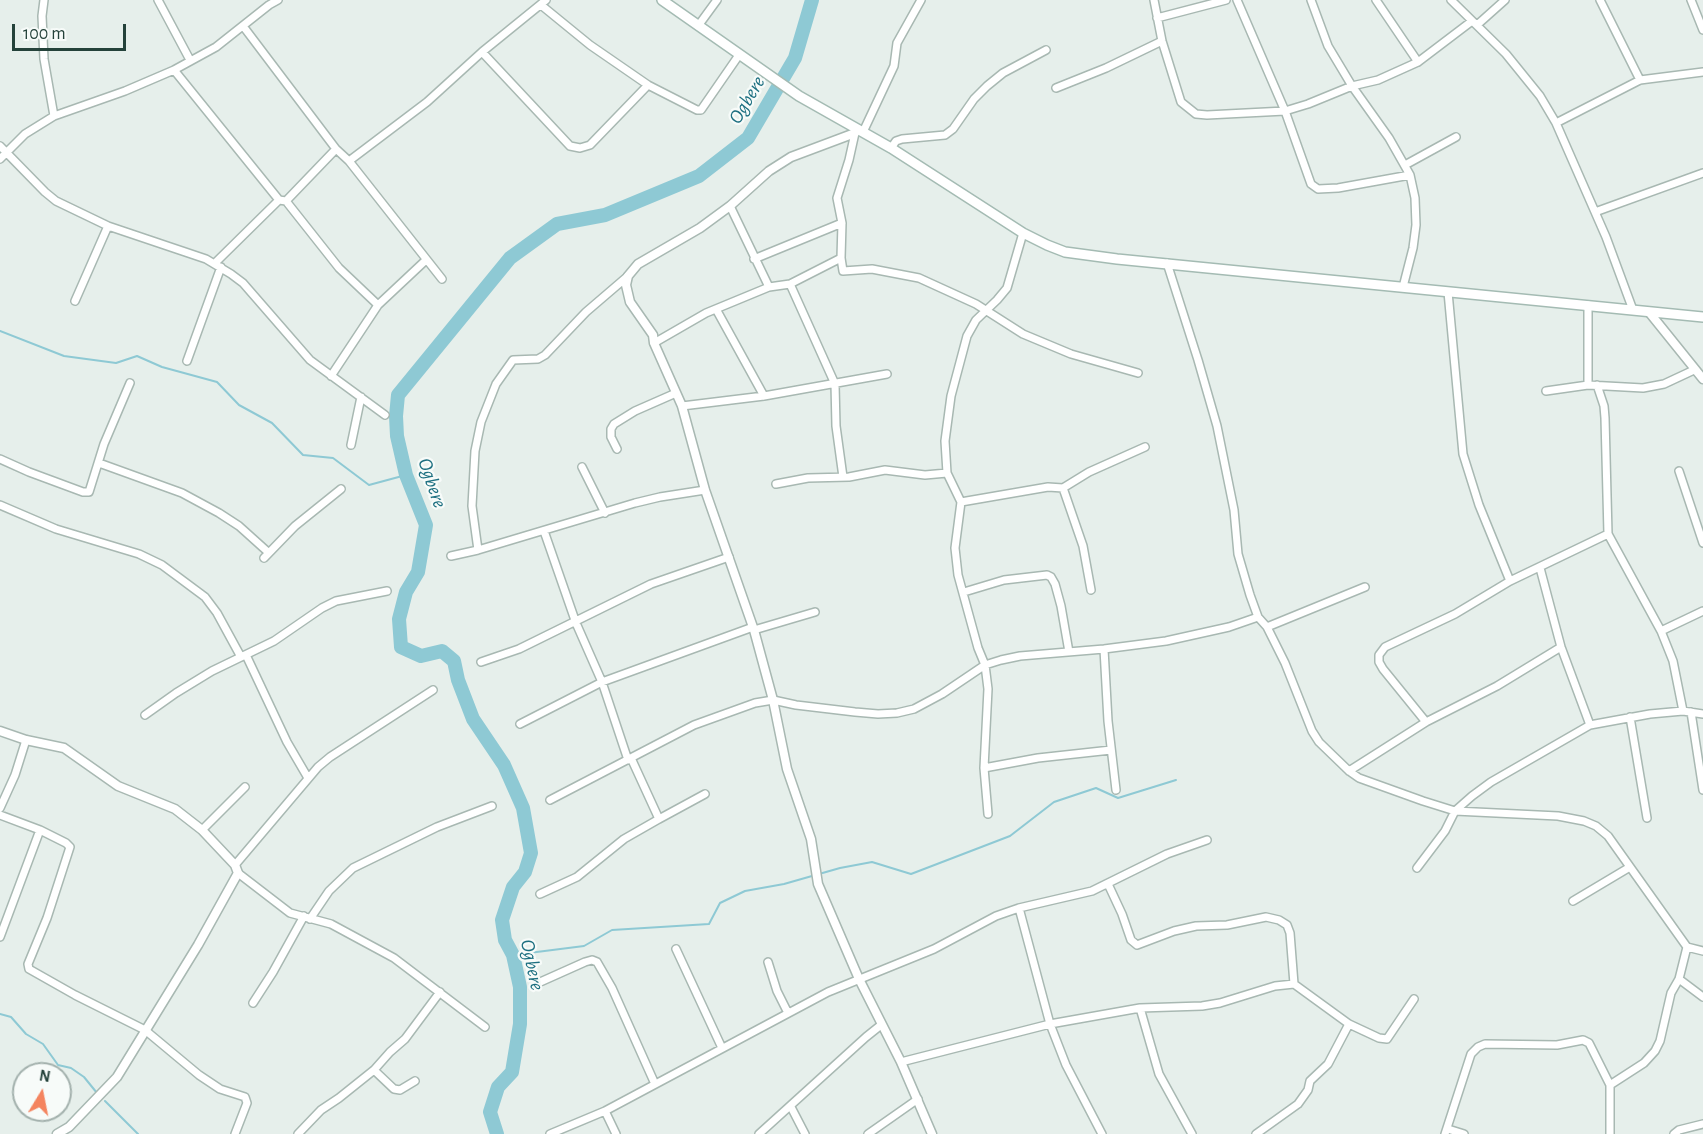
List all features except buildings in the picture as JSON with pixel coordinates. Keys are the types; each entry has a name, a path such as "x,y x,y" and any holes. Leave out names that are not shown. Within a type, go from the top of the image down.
{"main road":[{"path":"662,0 799,96 858,132 891,148 1023,233 1065,252 1703,317"}],"street":[{"path":"44,0 42,16 44,59 54,116"},
{"path":"158,0 190,60"},
{"path":"0,159 3,149 54,116 125,92 174,70 216,47 278,0"},
{"path":"698,26 717,0"},
{"path":"921,0 897,43 894,66 858,132 837,198 842,223 843,271 872,269 919,278 986,311 1023,334 1071,354 1138,373"},
{"path":"1154,0 1162,41 1180,102 1196,114 1207,115 1285,111 1352,86 1378,80 1418,62 1505,0"},
{"path":"1158,18 1226,0"},
{"path":"1237,0 1285,111 1311,183 1318,189 1338,188 1410,175"},
{"path":"1311,0 1328,46 1352,86 1389,138 1410,175 1415,198 1416,225 1413,248 1403,286"},
{"path":"1376,0 1418,62"},
{"path":"1451,0 1506,54 1531,83 1556,123 1634,310"},
{"path":"1600,0 1640,80"},
{"path":"1691,0 1703,30"},
{"path":"349,161 427,102 482,52 544,3 590,45 648,85 699,110 739,55"},
{"path":"243,26 336,149 349,161 442,279"},
{"path":"1056,88 1106,68 1162,41"},
{"path":"891,148 896,141 902,139 945,135 953,129 974,99 987,86 1003,73 1046,50"},
{"path":"482,52 570,146 580,148 590,145 648,85"},
{"path":"174,70 339,268 378,305"},
{"path":"1556,123 1640,80 1703,72"},
{"path":"478,550 471,506 474,461 481,422 496,384 513,360 538,358 545,355 586,312 628,276 638,264 700,228 730,206 757,180 791,157 858,132"},
{"path":"1405,165 1456,137"},
{"path":"3,149 56,201 108,226 218,265 243,283 300,350 331,376 385,415"},
{"path":"187,361 218,265 336,149"},
{"path":"1595,212 1703,173"},
{"path":"730,206 769,287"},
{"path":"754,259 842,223"},
{"path":"75,301 108,226"},
{"path":"988,814 984,768 988,689 985,665 978,648 958,575 955,548 961,502 947,473 945,441 951,396 967,336 976,320 1007,288 1023,233"},
{"path":"654,342 716,309 769,287 790,284 841,258"},
{"path":"331,376 378,305 426,260"},
{"path":"1167,263 1217,426 1234,510 1238,554 1250,596 1258,617 1267,627 1296,688 1312,731 1319,742 1349,771 1369,782 1455,811 1544,815 1584,820 1596,826 1608,837 1687,947 1703,951"},
{"path":"628,276 627,295 653,335 682,406 705,490 753,628 773,700 788,769 811,839 818,884 859,979 901,1062 932,1134"},
{"path":"790,284 835,384 836,426 843,477"},
{"path":"1448,292 1463,454 1479,505 1510,581"},
{"path":"1588,305 1588,385"},
{"path":"716,309 764,396"},
{"path":"1649,312 1703,379"},
{"path":"1546,391 1588,385 1643,388 1664,384 1694,370"},
{"path":"682,406 764,396 887,374"},
{"path":"0,459 86,493 91,490 129,383"},
{"path":"1597,385 1605,417 1608,534 1661,632 1673,661 1687,711 1703,789"},
{"path":"617,449 611,437 614,424 635,411 676,393"},
{"path":"351,445 361,397"},
{"path":"961,502 1048,487 1063,488 1089,472 1145,447"},
{"path":"99,463 182,493 219,513 239,526 267,556 295,526 341,489"},
{"path":"582,467 605,513"},
{"path":"776,484 808,478 843,477 885,470 926,475 947,473"},
{"path":"1679,471 1703,543"},
{"path":"1063,488 1083,546 1091,590"},
{"path":"451,556 660,497 705,490"},
{"path":"0,505 56,529 139,554 162,566 206,597 244,656 287,742 308,778"},
{"path":"544,531 576,622 602,682 629,759 659,819"},
{"path":"1426,722 1379,662 1379,655 1385,647 1455,615 1510,581 1608,534"},
{"path":"481,662 519,649 630,593 729,557"},
{"path":"1540,568 1561,646 1590,725"},
{"path":"964,592 1004,580 1039,574 1047,575 1055,584 1069,652"},
{"path":"1267,627 1365,587"},
{"path":"145,715 176,693 282,636 322,608 336,601 387,591"},
{"path":"1661,632 1703,611"},
{"path":"520,724 602,682 753,628 814,612"},
{"path":"550,800 694,725 756,703 773,700 796,705 878,714 915,709 985,665 1020,656 1104,649 1200,634 1258,617"},
{"path":"1349,771 1426,722 1497,686 1561,646"},
{"path":"1104,649 1108,721 1116,790"},
{"path":"57,1134 69,1127 117,1077 198,945 236,869 308,778 330,757 433,690"},
{"path":"1417,868 1445,831 1455,811 1491,782 1590,725 1630,717 1687,711 1703,714"},
{"path":"1630,717 1647,819"},
{"path":"0,731 26,740 64,748 118,786 175,809 202,830 236,869 290,913 331,924 394,958 485,1027"},
{"path":"0,808 15,775 26,740"},
{"path":"984,768 1038,758 1111,750"},
{"path":"202,830 245,787"},
{"path":"540,894 577,877 624,839 705,794"},
{"path":"252,1003 307,917 353,868 437,827 492,806"},
{"path":"0,815 40,830 70,847 70,853 47,918 28,964 29,969 145,1030 206,1080 220,1089 245,1097 247,1103 235,1134"},
{"path":"0,937 40,830"},
{"path":"550,1134 605,1112 788,1013 859,979 934,949 996,916 1019,908 1092,891 1167,854 1207,840"},
{"path":"1573,901 1630,867"},
{"path":"1108,884 1131,940 1137,945 1174,931 1196,927 1227,925 1266,917 1279,920 1287,925 1290,933 1294,984"},
{"path":"1019,908 1050,1024 1066,1065 1102,1134"},
{"path":"1610,1085 1644,1064 1655,1051 1660,1041 1671,993 1679,980 1687,947"},
{"path":"676,949 722,1048"},
{"path":"538,983 585,962 592,960 597,962 612,988 655,1084"},
{"path":"768,962 777,991 788,1013"},
{"path":"1679,980 1703,997"},
{"path":"901,1062 1050,1024 1140,1008 1202,1006 1220,1003 1275,986 1294,984 1349,1024 1379,1038 1387,1039 1414,999"},
{"path":"298,1134 321,1110 374,1070 405,1039 440,992"},
{"path":"1140,1008 1160,1074 1192,1134"},
{"path":"1256,1134 1298,1104 1308,1090 1310,1081 1328,1064 1349,1024"},
{"path":"759,1134 881,1025"},
{"path":"1464,1134 1447,1131 1472,1054 1478,1047 1485,1044 1549,1045 1587,1040 1610,1085 1610,1134"},
{"path":"374,1070 394,1089 400,1090 415,1081"},
{"path":"868,1134 918,1099"},
{"path":"791,1107 805,1134"},
{"path":"605,1112 616,1134"},
{"path":"1674,1134 1679,1130 1703,1124"}],"waterway":[{"name":"Ogbere","path":"497,1134 490,1112 498,1087 512,1072 520,1024 520,987 513,955 505,940 502,920 513,887 525,872 531,853 523,808 504,765 473,719 458,680 454,661 442,651 421,656 401,647 399,619 406,592 418,572 426,525 406,475 397,436 398,395 510,258 557,224 605,215 699,176 748,138 795,58 812,0"},
{"path":"0,331 64,356 116,363 137,356 162,367 217,382 239,405 272,423 303,455 333,458 369,485 406,475"},
{"path":"513,955 584,946 612,930 709,924 720,903 745,891 784,884 840,868 872,862 911,874 1010,836 1054,802 1096,788 1118,798 1176,780"},
{"path":"0,1014 11,1017 26,1034 43,1044 58,1065 71,1068 84,1077 97,1093"},
{"path":"105,1101 138,1134"}]}
